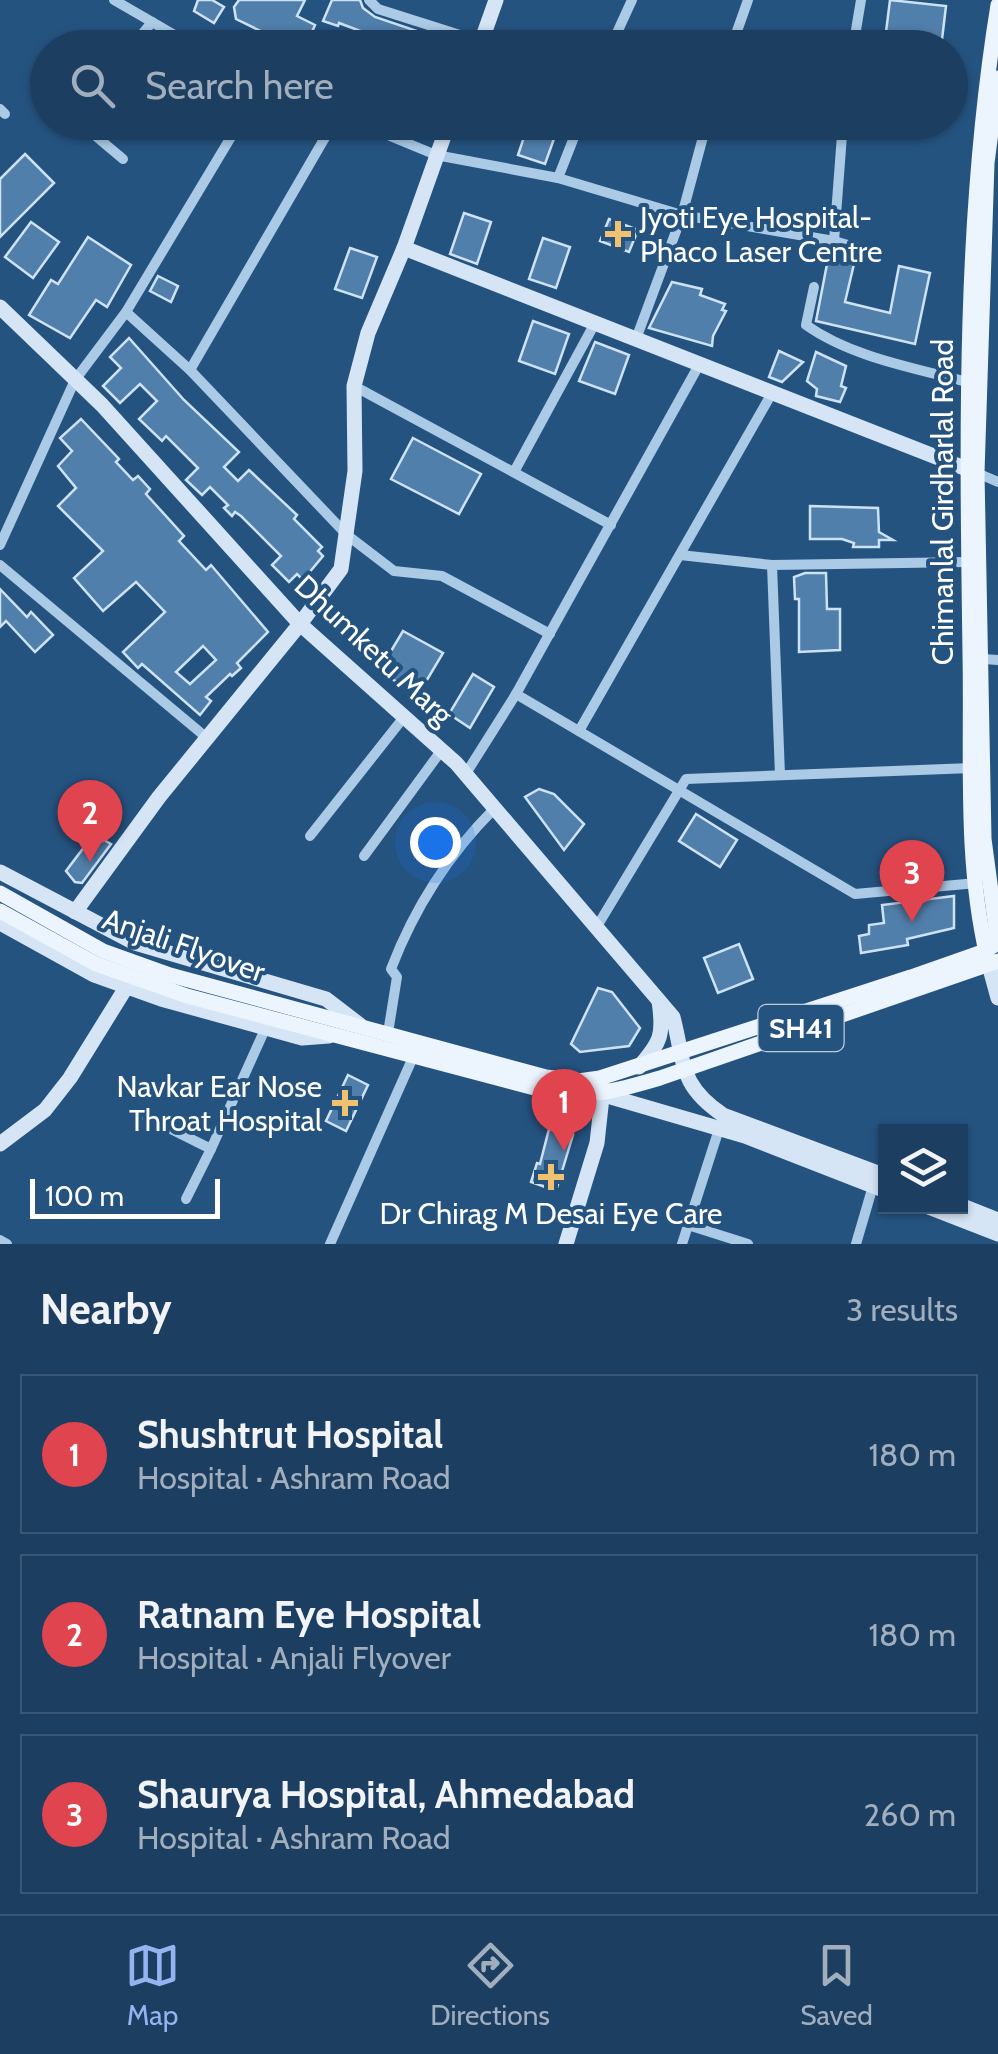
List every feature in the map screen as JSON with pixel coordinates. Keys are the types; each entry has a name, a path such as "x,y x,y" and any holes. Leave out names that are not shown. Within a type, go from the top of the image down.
{"main road":[{"name":"Chimanlal Girdharlal Road","path":"994,953 984,839 990,659 967,382 976,162 998,5"},
{"name":"Chimanlal Girdharlal Road","path":"994,953 977,883 968,562 972,471 988,310 991,244 987,163 998,78"},
{"name":"Anjali Flyover","path":"0,894 104,951 318,1024 333,1036 542,1090 602,1086"},
{"name":"Anjali Flyover","path":"0,911 56,944 130,977 187,996 318,1024 360,1026 546,1076 602,1086"},
{"path":"602,1086 683,1062 994,953"},
{"path":"602,1086 638,1067 683,1062"}],"street":[{"path":"114,0 166,30"},
{"path":"369,0 378,10 438,30"},
{"path":"485,30 496,0"},
{"path":"620,30 632,0"},
{"path":"737,30 748,0"},
{"path":"856,30 861,0"},
{"path":"145,30 152,22"},
{"path":"100,140 123,159"},
{"path":"0,546 75,380 126,312 229,140"},
{"path":"190,370 324,140"},
{"path":"400,140 436,155 558,178 682,215 834,241 869,252"},
{"path":"75,912 158,797 300,624 340,569 355,471 354,386 368,333 404,248 442,140"},
{"path":"558,178 573,140"},
{"path":"636,339 682,215 702,140"},
{"path":"834,241 842,140"},
{"path":"404,248 998,482"},
{"path":"814,287 806,325 825,338 967,382"},
{"name":"Dhumketu Marg","path":"0,306 75,380 300,624 465,774 673,1016 690,1086 721,1121"},
{"path":"126,312 190,370 347,535 394,572 442,576 550,634"},
{"path":"514,472 595,323"},
{"path":"465,774 516,694 699,365"},
{"path":"354,386 611,525"},
{"path":"579,731 772,393"},
{"path":"680,555 772,565 968,562"},
{"path":"0,565 206,738"},
{"path":"772,565 780,775"},
{"path":"516,694 855,894 977,883"},
{"path":"310,836 404,717"},
{"path":"364,856 441,751"},
{"path":"596,928 686,779 972,768"},
{"path":"388,1033 396,977 390,969 399,946 452,854 494,809"},
{"path":"0,872 135,943 326,999 360,1026"},
{"path":"0,923 94,974 126,986 302,1038 333,1036"},
{"name":"Chimanlal Girdharlal Road","path":"994,953 998,998"},
{"path":"0,1144 46,1110 126,986"},
{"path":"638,1067 658,1045 663,1024 659,1001"},
{"path":"186,1200 266,1028"},
{"path":"330,1244 414,1055"},
{"path":"602,1086 627,1104 721,1121 878,1184"},
{"path":"566,1244 597,1143 602,1086"},
{"path":"137,1112 211,1148"},
{"path":"682,1244 721,1121"},
{"path":"856,1244 878,1192"},
{"path":"968,1208 998,1220"},
{"path":"947,1214 998,1234"},
{"path":"688,1225 748,1244"},
{"path":"0,1240 7,1244"}],"building":[{"path":"198,0 212,0 224,7 214,23 194,11"},
{"path":"239,0 305,0 297,16 315,25 313,30 259,30 236,19 234,7"},
{"path":"332,0 360,0 363,8 375,17 414,30 358,30 323,21"},
{"path":"890,0 946,6 943,30 886,30"},
{"path":"523,140 554,140 545,164 518,155"},
{"path":"25,154 54,183 0,237 0,179"},
{"path":"464,213 491,222 477,264 450,254"},
{"path":"609,219 638,230 629,252 600,241"},
{"path":"31,222 59,242 33,278 5,257"},
{"path":"88,237 131,265 107,307 96,300 70,338 29,315 51,280 58,284"},
{"path":"543,238 570,247 556,288 529,279"},
{"path":"350,248 377,257 362,298 335,289"},
{"path":"828,259 854,264 845,302 890,313 899,266 930,273 915,344 816,321"},
{"path":"158,276 178,286 171,302 150,291"},
{"path":"672,282 702,289 700,295 725,304 722,310 726,311 712,346 649,328"},
{"path":"533,321 569,334 555,374 519,361"},
{"path":"129,338 184,400 239,452 224,467 238,481 249,470 297,515 294,519 322,547 318,551 323,556 303,580 297,574 289,582 272,565 281,556 241,516 235,512 232,516 224,508 228,505 210,487 202,495 186,480 198,468 166,436 162,441 139,419 157,401 140,384 120,403 103,386 121,368 110,357"},
{"path":"595,342 629,355 615,394 579,381"},
{"path":"779,351 803,362 782,382 769,377"},
{"path":"816,352 846,366 841,386 846,388 840,402 816,396 817,389 807,381"},
{"path":"81,419 133,480 138,476 150,489 146,494 184,536 179,541 206,570 211,565 268,632 237,663 241,668 206,697 211,701 200,715 123,652 165,612 136,582 103,611 74,578 103,551 58,506 76,488 58,466 72,451 60,438","holes":["203,646 216,660 190,684 176,672"]},
{"path":"413,438 481,474 459,514 391,479"},
{"path":"810,506 878,508 879,532 893,540 879,540 879,547 853,547 854,543 842,539 810,539"},
{"path":"826,573 827,609 840,609 840,650 799,652 799,599 795,599 794,577"},
{"path":"0,589 27,617 31,612 53,635 35,652 6,621 0,627"},
{"path":"403,631 443,653 418,695 379,671"},
{"path":"473,674 494,687 470,728 449,714"},
{"path":"539,789 554,794 584,824 564,850 525,797"},
{"path":"696,814 737,840 720,867 679,841"},
{"path":"94,834 111,844 82,883 75,882 66,871"},
{"path":"954,896 954,928 907,939 908,945 861,953 859,936 869,934 869,925 884,923 882,905"},
{"path":"739,944 753,979 718,993 704,958"},
{"path":"598,988 612,992 640,1028 629,1046 580,1052 571,1044"},
{"path":"348,1075 368,1085 346,1131 326,1121"},
{"path":"549,1129 573,1135 556,1191 531,1182"}],"place":[{"name":"Jyoti Eye Hospital- Phaco Laser Centre","path":"618,234"},
{"name":"Ratnam Eye Hospital","path":"90,862"},
{"name":"Shaurya Hospital, Ahmedabad","path":"912,922"},
{"name":"Navkar Ear Nose Throat Hospital","path":"345,1103"},
{"name":"Shushtrut Hospital","path":"564,1151"},
{"name":"Dr Chirag M Desai Eye Care","path":"551,1177"}]}
